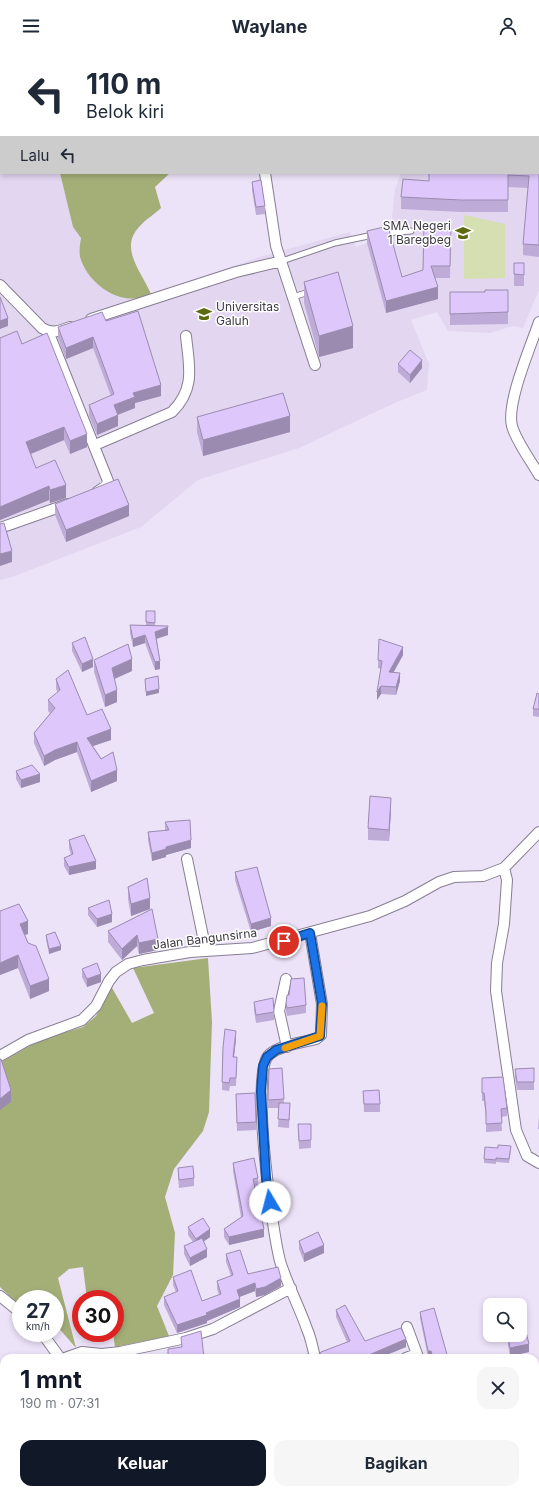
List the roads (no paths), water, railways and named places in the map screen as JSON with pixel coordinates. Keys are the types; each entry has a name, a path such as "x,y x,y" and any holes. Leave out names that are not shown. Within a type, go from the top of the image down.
{"street":[{"path":"265,174 274,236 315,365"},
{"path":"0,284 42,328 48,331 58,332 236,272 282,261"},
{"path":"539,322 516,388 511,425 539,475"},
{"path":"0,528 82,499 106,486 108,481 95,445 48,331"},
{"path":"95,445 172,412 181,403 187,392 190,376 186,336"},
{"name":"Jalan Bangunsirna","path":"0,1056 28,1040 82,1020 96,1006 109,981 116,972 128,964 143,960 206,951 252,948 310,933 376,913 405,902 439,882 454,877 483,876 504,868 539,832"},
{"path":"187,859 206,951"},
{"path":"504,868 508,880 504,924 497,963 496,991 516,1130 527,1156 539,1163"},
{"path":"310,933 322,1004 321,1033 316,1039 276,1050 267,1057 263,1066 261,1091 266,1178 280,1261 308,1330 314,1354"},
{"path":"286,979 279,1011 287,1047"},
{"path":"76,1354 82,1352 102,1354 120,1352 186,1338 213,1328 291,1288"},
{"path":"0,1296 12,1306"},
{"path":"407,1327 416,1354"},
{"path":"48,1342 57,1354"}],"lane":[{"path":"282,261 335,243 365,235 411,231"},
{"path":"293,297 315,290"}],"place":[{"name":"SMA Negeri 1 Baregbeg","path":"463,233"},
{"name":"Universitas Galuh","path":"204,314"}]}
